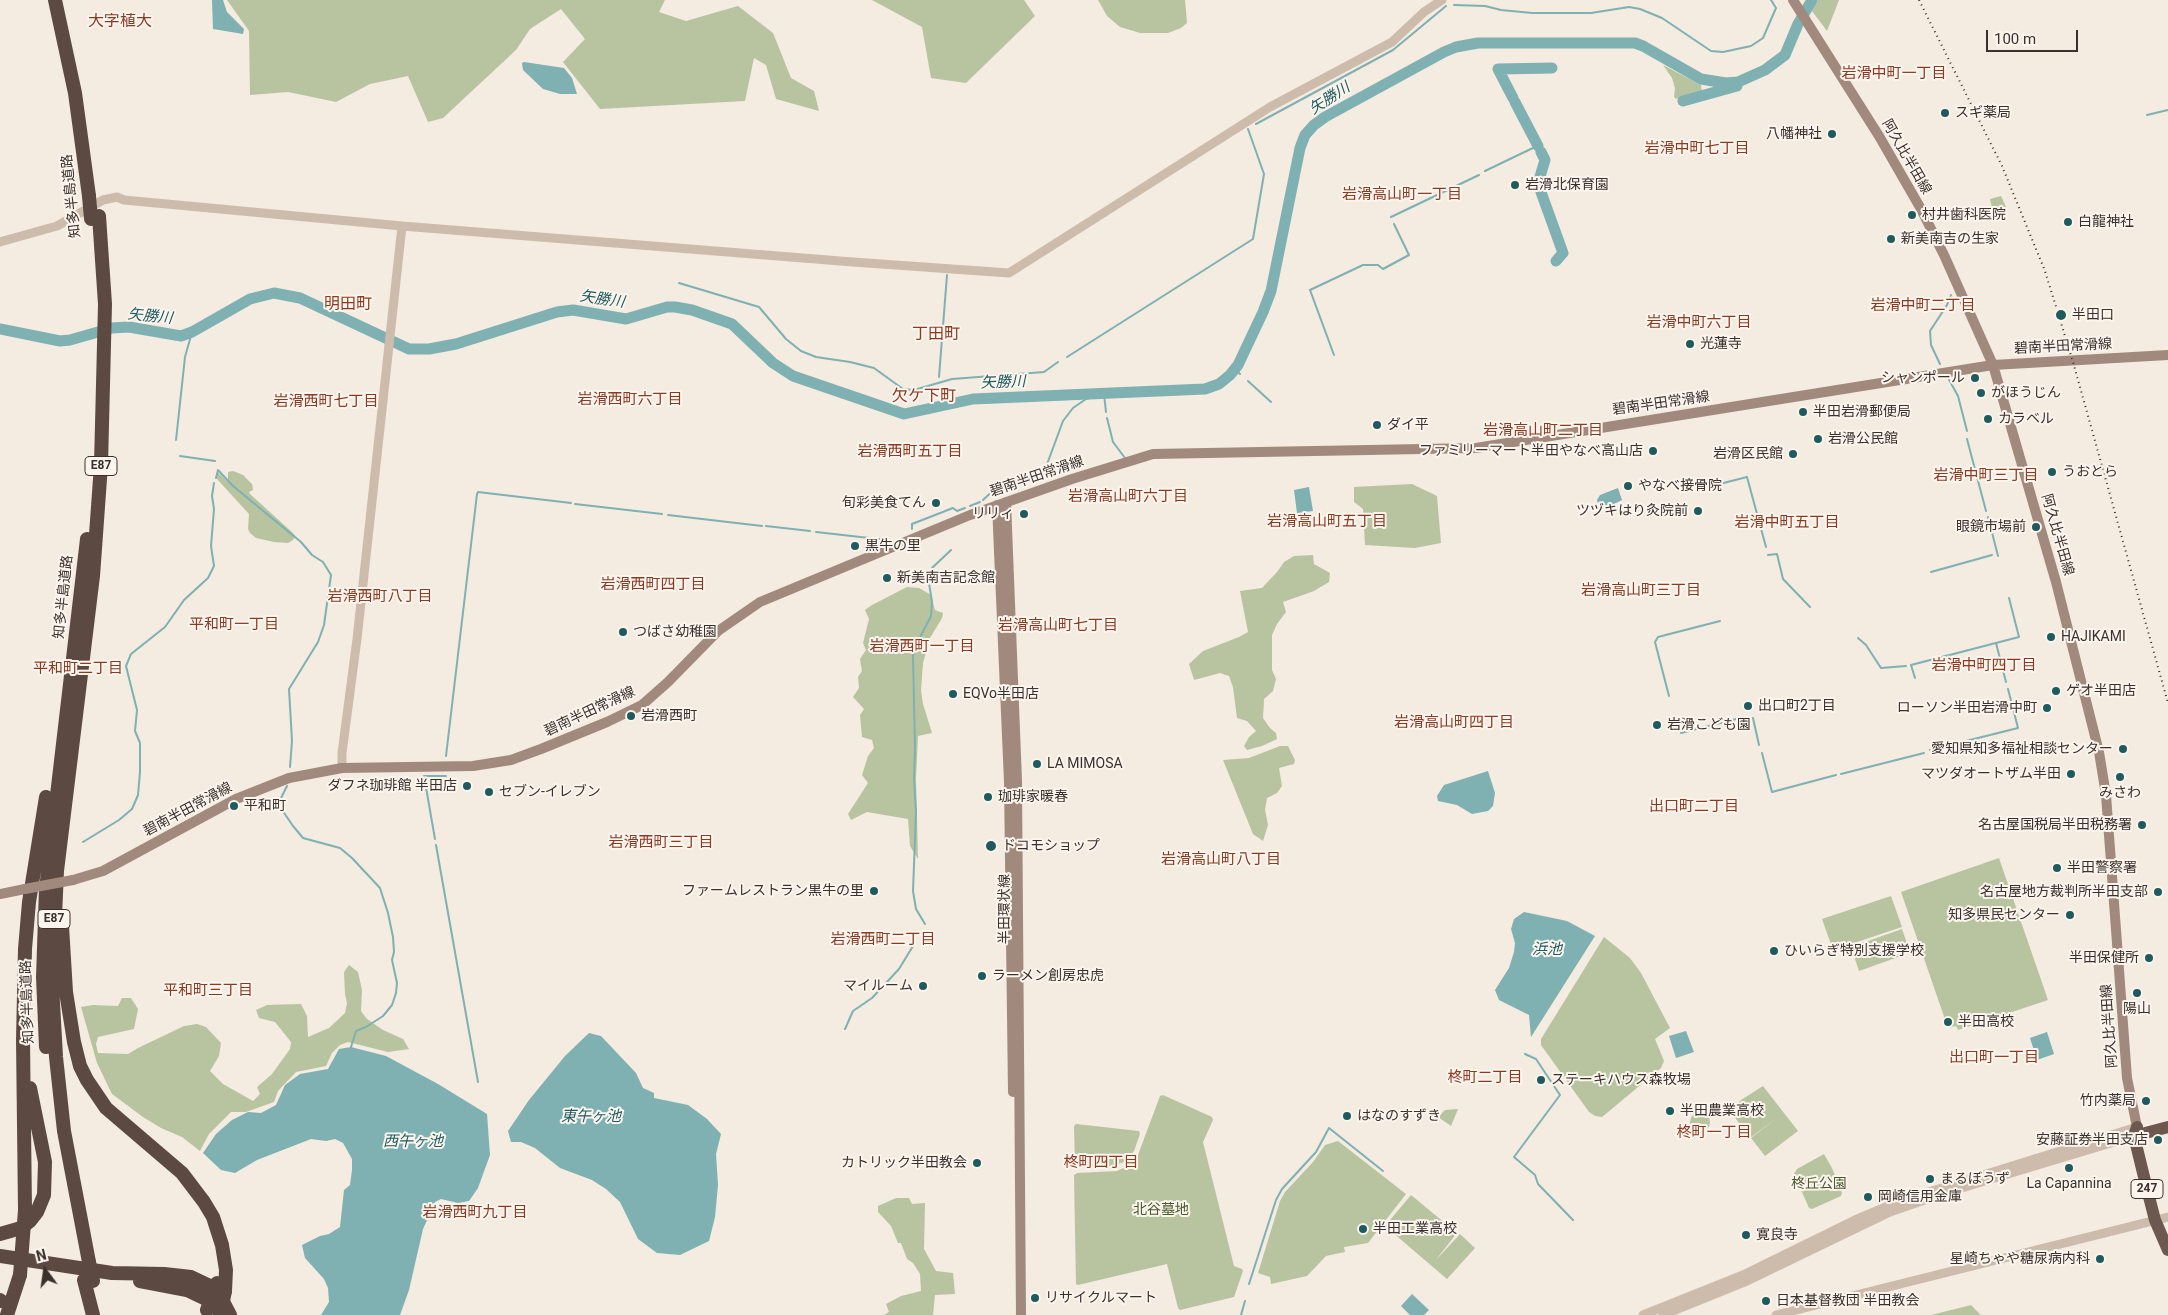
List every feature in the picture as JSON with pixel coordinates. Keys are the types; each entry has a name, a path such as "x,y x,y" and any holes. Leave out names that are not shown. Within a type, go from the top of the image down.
{"highway":[{"name":"知多半島道路","path":"54,0 75,93 93,195"},
{"name":"知多半島道路","path":"63,0 83,91 95,217 100,305 101,465 93,576 57,871 52,985 56,1057 80,1264"},
{"name":"知多半島道路","path":"100,357 88,524 71,686 50,834 43,932 43,977 44,1019 51,1104 64,1186 80,1264 89,1281 102,1315"},
{"path":"93,576 97,584 63,873 63,952 69,1019 80,1066 97,1096 117,1119 182,1173 204,1202 218,1253 221,1287 213,1314"},
{"path":"15,1314 25,1210 23,1050 27,926 33,875 64,695 71,686"},
{"path":"0,1234 21,1228 30,1221 41,1204 46,1185 45,1162 30,1086 28,1064 28,983 24,974"},
{"path":"2137,1132 2168,1118"},
{"path":"2137,1132 2168,1127"},
{"name":"247","path":"2137,1132 2162,1218 2168,1250"},
{"name":"247","path":"2162,1218 2168,1232"},
{"path":"0,1256 80,1264 112,1273 164,1274 191,1277 210,1286 219,1294 230,1315"},
{"path":"80,1264 77,1272 187,1290 208,1300 213,1314"},
{"name":"知多半島道路","path":"89,1281 93,1315"}],"main road":[{"name":"阿久比半田線","path":"1794,3 1879,136 1921,209 1944,254 1993,365 2056,582 2099,752 2106,794 2127,1078 2137,1132"},
{"name":"碧南半田常滑線","path":"0,894 73,880 103,871 192,822 263,787 304,774 342,768 473,766 511,760 541,750 607,722 642,704 668,682 718,631 760,602 1001,504 1072,478 1162,453 1476,448 1993,365 2168,355"},
{"name":"半田環状線","path":"1001,504 1009,782 1016,1277 1014,1315"},
{"name":"半田環状線","path":"1001,504 1018,791 1021,1315"}],"street":[{"path":"0,242 57,226 104,200 117,197 140,201 402,226 853,262 1009,272 1270,107 1392,42 1424,12 1442,0"},
{"path":"342,768 342,753 357,639 402,226"},
{"path":"1643,1315 1735,1279 1855,1220 1900,1201 2137,1132"},
{"path":"1663,1315 1747,1281 1890,1212 2137,1132"},
{"path":"1776,1315 2162,1218"}],"green space":[{"path":"227,0 665,0 659,12 686,21 738,6 773,33 791,78 814,91 819,111 776,99 766,65 754,58 745,101 600,109 563,62 585,39 561,9 530,29 516,50 443,118 428,122 408,76 370,84 336,102 288,92 250,95 249,31"},
{"path":"872,0 1024,0 1035,16 966,83 931,78 922,27"},
{"path":"1098,0 1185,0 1187,23 1181,28 1168,33 1140,33 1120,27 1107,16"},
{"path":"1818,0 1839,0 1827,31 1812,11"},
{"path":"1663,65 1701,85 1702,92 1676,99 1674,97 1675,88 1672,78"},
{"path":"2001,196 2007,209 1993,213 1990,199"},
{"path":"233,471 243,475 252,484 253,490 249,492 250,494 293,533 295,536 293,540 288,543 274,542 256,538 250,533 248,529 249,514 217,479 217,473 219,473 228,482 228,472"},
{"path":"1412,484 1437,496 1441,543 1415,548 1365,545 1363,509 1354,502 1354,487"},
{"path":"1313,555 1314,564 1330,573 1329,582 1314,591 1283,602 1286,612 1272,635 1272,670 1276,679 1273,691 1264,699 1263,718 1276,733 1277,739 1247,750 1244,746 1249,737 1256,731 1247,721 1237,718 1233,687 1229,676 1220,673 1194,680 1189,664 1203,651 1248,632 1240,591 1262,588 1284,562 1294,556"},
{"path":"907,587 919,588 931,595 935,610 943,613 930,638 923,663 921,690 923,704 932,733 918,736 916,778 918,859 910,846 908,819 867,812 851,820 848,814 868,783 862,775 868,756 874,748 872,740 862,737 860,715 864,709 853,697 859,688 858,677 862,671 860,659 866,650 863,643 869,619 865,610"},
{"path":"1280,746 1288,746 1295,760 1294,764 1279,768 1282,786 1277,793 1267,798 1265,810 1268,825 1263,841 1253,834 1223,760 1249,758"},
{"path":"1999,858 2048,1000 1958,1030 1956,1026 1948,1028 1901,892"},
{"path":"1891,896 1902,927 1833,950 1822,919"},
{"path":"1902,929 1909,949 1903,951 1904,955 1859,971 1851,947"},
{"path":"1604,937 1630,958 1641,973 1670,1028 1655,1039 1664,1061 1661,1068 1602,1117 1595,1116 1589,1112 1541,1045 1541,1039"},
{"path":"349,965 358,972 362,990 361,1011 367,1019 383,1030 403,1039 409,1049 388,1052 348,1042 340,1045 332,1053 326,1066 296,1072 278,1091 274,1102 246,1112 231,1112 209,1134 200,1151 182,1137 161,1128 143,1117 112,1094 97,1063 81,1007 93,1005 118,1006 122,998 131,998 138,1009 134,1029 98,1037 96,1044 98,1053 128,1054 184,1026 197,1024 206,1027 221,1043 219,1056 210,1071 223,1084 253,1101 260,1094 257,1087 272,1074 290,1049 291,1042 275,1022 259,1018 256,1010 267,1005 301,1004 307,1016 308,1037 329,1028 345,1013 347,1003 344,972"},
{"path":"1763,1086 1798,1131 1765,1156 1751,1138 1778,1117 1750,1138 1731,1112 1741,1100"},
{"name":"北谷墓地","path":"1163,1095 1212,1117 1213,1120 1203,1142 1234,1266 1243,1271 1234,1297 1180,1310 1167,1264 1076,1284 1074,1175 1077,1173 1117,1171 1130,1165 1138,1155 1160,1096"},
{"path":"1458,1109 1451,1126 1438,1117 1445,1110"},
{"path":"1700,1112 1707,1115 1710,1122 1707,1129 1700,1132 1693,1129 1690,1122 1693,1115"},
{"path":"1076,1124 1139,1131 1140,1134 1134,1151 1124,1162 1111,1166 1077,1167 1075,1165 1074,1126"},
{"path":"1338,1141 1406,1194 1368,1243 1344,1247 1345,1252 1326,1256 1307,1276 1271,1284 1270,1277 1258,1273 1280,1201 1285,1192 1313,1162 1325,1145"},
{"name":"柊丘公園","path":"1824,1154 1842,1193 1841,1196 1812,1209 1809,1208 1794,1174 1797,1169"},
{"path":"1411,1195 1457,1233 1435,1261 1460,1234 1475,1248 1447,1279 1385,1226"},
{"path":"896,1198 909,1198 912,1204 925,1203 924,1249 936,1271 953,1273 955,1294 935,1295 933,1315 884,1315 889,1312 886,1304 901,1296 921,1291 920,1274 913,1263 907,1259 901,1243 898,1243 891,1226 878,1212 878,1206"},
{"path":"1971,1305 1981,1315 1931,1315"}],"water":[{"path":"212,0 223,0 227,12 244,29 243,34 213,29"},
{"path":"522,63 564,68 572,78 577,94 560,94 543,89 523,70"},
{"path":"1309,487 1313,511 1297,513 1294,490"},
{"path":"1618,488 1622,500 1604,509 1599,508 1597,500 1600,495"},
{"path":"1488,771 1495,793 1493,806 1488,811 1472,814 1457,805 1438,801 1437,796 1444,785"},
{"name":"浜池","path":"1524,912 1567,921 1595,936 1531,1037 1529,1015 1499,1000 1495,990 1509,968 1514,952 1515,943 1511,929 1514,919"},
{"path":"1686,1031 1694,1052 1676,1058 1669,1036"},
{"path":"2047,1032 2054,1054 2037,1060 2030,1038"},
{"name":"東午ヶ池","path":"589,1033 601,1036 636,1073 643,1088 654,1093 654,1098 688,1105 707,1119 721,1134 716,1154 718,1185 715,1217 709,1241 680,1255 657,1253 638,1239 620,1202 606,1189 592,1180 560,1168 535,1148 521,1142 511,1142 508,1131 529,1100 565,1056"},
{"name":"西午ヶ池","path":"351,1047 386,1056 438,1084 487,1114 490,1155 478,1188 469,1201 458,1203 441,1199 435,1202 423,1229 409,1290 400,1315 321,1315 329,1302 328,1288 324,1279 305,1258 302,1245 320,1236 329,1234 340,1227 344,1190 350,1185 352,1170 352,1159 343,1143 335,1139 326,1141 311,1139 257,1160 235,1173 221,1170 203,1153 216,1134 232,1120 248,1112 261,1113 276,1105 285,1085 300,1074 328,1069 339,1049"},
{"path":"1412,1294 1429,1310 1424,1315 1410,1315 1401,1306"}],"waterway":[{"path":"1454,5 1485,6 1501,10 1532,13 1591,13 1629,7 1640,9 1662,18 1711,51 1723,52 1751,46 1763,38 1776,8 1771,0"},
{"name":"矢勝川","path":"0,329 60,341 112,328 129,327 181,336 192,332 250,299 274,293 300,298 409,349 429,349 456,344 557,312 573,310 626,319 667,307 675,307 692,310 732,324 773,363 793,376 904,414 973,399 1205,389 1219,384 1238,365 1263,312 1271,291 1300,148 1305,135 1325,117 1444,52 1456,47 1478,43 1635,43 1701,79 1726,83 1738,82 1765,70 1785,55 1798,24 1812,0"},
{"path":"1256,124 1393,50 1446,6"},
{"path":"1513,98 1499,69 1549,67"},
{"path":"1513,98 1498,69 1552,68"},
{"path":"1683,101 1737,86"},
{"path":"1515,102 1538,146"},
{"path":"1485,171 1537,146 1516,103"},
{"path":"2147,115 2168,110"},
{"path":"1067,357 1253,239 1264,174 1248,129"},
{"path":"1541,152 1545,160 1539,180 1541,192 1563,253 1556,261"},
{"path":"1391,217 1479,175"},
{"path":"1334,355 1310,290 1363,265 1378,265 1383,269 1409,255 1394,224"},
{"path":"939,377 947,275"},
{"path":"679,283 759,307 786,339 801,351 816,357 874,368 903,389 914,390 952,379 1044,372 1058,362"},
{"path":"1940,364 1931,345 1930,331 1947,305 1951,295"},
{"path":"176,440 185,357 192,332"},
{"name":"矢勝川","path":"1235,369 1240,374"},
{"path":"1947,376 1958,396 1967,431"},
{"path":"1248,381 1271,402"},
{"path":"1104,394 1106,412"},
{"path":"983,500 999,485 1042,473 1063,421 1073,408 1086,399 1100,395"},
{"path":"1107,418 1113,442 1125,458"},
{"path":"1967,439 1986,511"},
{"path":"180,456 215,461"},
{"path":"218,470 233,486 301,542 312,555 323,562 331,575 324,625 318,642 289,689 292,741 290,767"},
{"path":"216,478 218,470"},
{"path":"1696,490 1747,477 1766,547"},
{"path":"83,842 119,820 132,809 138,795 140,743 135,731 137,710 126,666 131,654 165,627 184,600 208,578 214,566 211,546 214,483"},
{"path":"446,756 477,494 478,492 571,503"},
{"path":"970,506 980,502"},
{"path":"575,504 662,514"},
{"path":"912,529 912,524 953,508 957,511 965,508"},
{"path":"668,515 762,526"},
{"path":"1988,517 1998,556"},
{"path":"766,526 810,531"},
{"path":"816,532 887,540"},
{"path":"925,924 916,909 913,891 916,812 913,656 916,645 931,616 932,602 929,583 932,568 951,550"},
{"path":"1768,555 1777,554 1783,579 1810,607"},
{"path":"1931,572 1992,555"},
{"path":"1915,678 1911,665 2019,637 2009,598"},
{"path":"1669,696 1655,642 1658,637 1720,621"},
{"path":"1858,638 1866,645 1881,668 1906,666"},
{"path":"1996,643 2006,682"},
{"path":"1930,750 2018,728 2008,689"},
{"path":"1681,733 1744,717"},
{"path":"1753,718 1759,745"},
{"path":"1762,753 1772,792 1836,775"},
{"path":"1841,774 1924,753"},
{"path":"435,839 424,776 446,776"},
{"path":"287,786 278,804 293,826 303,838 340,848 352,858 380,888 388,913 393,937 394,952 392,960 397,983 396,993 392,1005 383,1016 356,1031 351,1047"},
{"path":"436,845 478,1082"},
{"path":"845,1029 853,1011 872,998 899,969 913,946 913,939"},
{"path":"1525,1054 1536,1059 1560,1095 1514,1157 1535,1175 1538,1184 1573,1220"},
{"path":"1249,1284 1276,1200 1282,1189 1316,1152 1329,1128 1383,1171"},
{"path":"1241,1315 1245,1301"}],"railway":[{"path":"1919,0 2002,166 2045,271 2073,362 2168,703"}],"place":[{"name":"スギ薬局","path":"1945,113"},
{"name":"八幡神社","path":"1832,134"},
{"name":"岩滑北保育園","path":"1515,185"},
{"name":"村井歯科医院","path":"1912,215"},
{"name":"白龍神社","path":"2068,222"},
{"name":"新美南吉の生家","path":"1891,239"},
{"name":"半田口","path":"2061,315"},
{"name":"光蓮寺","path":"1690,344"},
{"name":"シャンポール","path":"1975,378"},
{"name":"がほうじん","path":"1981,393"},
{"name":"半田岩滑郵便局","path":"1803,412"},
{"name":"カラベル","path":"1988,419"},
{"name":"ダイ平","path":"1377,425"},
{"name":"岩滑公民館","path":"1818,439"},
{"name":"ファミリーマート半田やなべ高山店","path":"1653,451"},
{"name":"岩滑区民館","path":"1793,454"},
{"name":"うおとら","path":"2052,472"},
{"name":"やなべ接骨院","path":"1628,486"},
{"name":"旬彩美食てん","path":"936,503"},
{"name":"ツヅキはり灸院前","path":"1698,511"},
{"name":"リリィ","path":"1024,514"},
{"name":"眼鏡市場前","path":"2036,527"},
{"name":"黒牛の里","path":"855,546"},
{"name":"新美南吉記念館","path":"887,578"},
{"name":"つばさ幼稚園","path":"623,632"},
{"name":"HAJIKAMI","path":"2051,637"},
{"name":"ゲオ半田店","path":"2056,691"},
{"name":"EQVo半田店","path":"953,694"},
{"name":"出口町2丁目","path":"1748,706"},
{"name":"ローソン半田岩滑中町","path":"2047,708"},
{"name":"岩滑西町","path":"631,716"},
{"name":"岩滑こども園","path":"1657,725"},
{"name":"愛知県知多福祉相談センター","path":"2123,749"},
{"name":"LA MIMOSA","path":"1037,764"},
{"name":"マツダオートザム半田","path":"2071,774"},
{"name":"みさわ","path":"2120,777"},
{"name":"ダフネ珈琲館 半田店","path":"467,786"},
{"name":"セブン-イレブン","path":"489,792"},
{"name":"珈琲家暖春","path":"988,797"},
{"name":"平和町","path":"234,806"},
{"name":"名古屋国税局半田税務署","path":"2142,825"},
{"name":"ドコモショップ","path":"991,846"},
{"name":"半田警察署","path":"2057,868"},
{"name":"ファームレストラン黒牛の里","path":"874,891"},
{"name":"名古屋地方裁判所半田支部","path":"2158,892"},
{"name":"知多県民センター","path":"2070,915"},
{"name":"ひいらぎ特別支援学校","path":"1774,951"},
{"name":"半田保健所","path":"2149,958"},
{"name":"ラーメン創房忠虎","path":"982,976"},
{"name":"マイルーム","path":"923,986"},
{"name":"陽山","path":"2137,993"},
{"name":"半田高校","path":"1948,1022"},
{"name":"ステーキハウス森牧場","path":"1541,1080"},
{"name":"竹内薬局","path":"2146,1101"},
{"name":"半田農業高校","path":"1670,1111"},
{"name":"はなのすずき","path":"1347,1116"},
{"name":"安藤証券半田支店","path":"2158,1140"},
{"name":"カトリック半田教会","path":"977,1163"},
{"name":"La Capannina","path":"2069,1168"},
{"name":"まるぼうず","path":"1930,1179"},
{"name":"岡崎信用金庫","path":"1868,1197"},
{"name":"半田工業高校","path":"1363,1229"},
{"name":"寛良寺","path":"1746,1235"},
{"name":"星崎ちゃや糖尿病内科","path":"2100,1259"},
{"name":"リサイクルマート","path":"1035,1298"},
{"name":"日本基督教団 半田教会","path":"1766,1301"}],"district":[{"name":"大字植大","path":"120,22"},
{"name":"岩滑中町一丁目","path":"1894,74"},
{"name":"岩滑中町七丁目","path":"1697,149"},
{"name":"岩滑高山町一丁目","path":"1402,195"},
{"name":"明田町","path":"348,305"},
{"name":"岩滑中町二丁目","path":"1923,306"},
{"name":"岩滑中町六丁目","path":"1699,323"},
{"name":"丁田町","path":"936,335"},
{"name":"欠ケ下町","path":"924,397"},
{"name":"岩滑西町六丁目","path":"630,400"},
{"name":"岩滑西町七丁目","path":"326,402"},
{"name":"岩滑高山町二丁目","path":"1543,431"},
{"name":"岩滑西町五丁目","path":"910,452"},
{"name":"岩滑中町三丁目","path":"1986,476"},
{"name":"岩滑高山町六丁目","path":"1128,497"},
{"name":"岩滑高山町五丁目","path":"1327,522"},
{"name":"岩滑中町五丁目","path":"1787,523"},
{"name":"岩滑西町四丁目","path":"653,585"},
{"name":"岩滑高山町三丁目","path":"1641,591"},
{"name":"岩滑西町八丁目","path":"380,597"},
{"name":"平和町一丁目","path":"234,625"},
{"name":"岩滑高山町七丁目","path":"1058,626"},
{"name":"岩滑西町一丁目","path":"922,647"},
{"name":"岩滑中町四丁目","path":"1984,666"},
{"name":"平和町二丁目","path":"78,669"},
{"name":"岩滑高山町四丁目","path":"1454,723"},
{"name":"出口町二丁目","path":"1694,807"},
{"name":"岩滑西町三丁目","path":"661,843"},
{"name":"岩滑高山町八丁目","path":"1221,860"},
{"name":"岩滑西町二丁目","path":"883,940"},
{"name":"平和町三丁目","path":"208,991"},
{"name":"出口町一丁目","path":"1994,1058"},
{"name":"柊町二丁目","path":"1485,1078"},
{"name":"柊町一丁目","path":"1714,1133"},
{"name":"柊町四丁目","path":"1101,1163"},
{"name":"岩滑西町九丁目","path":"475,1213"}]}
